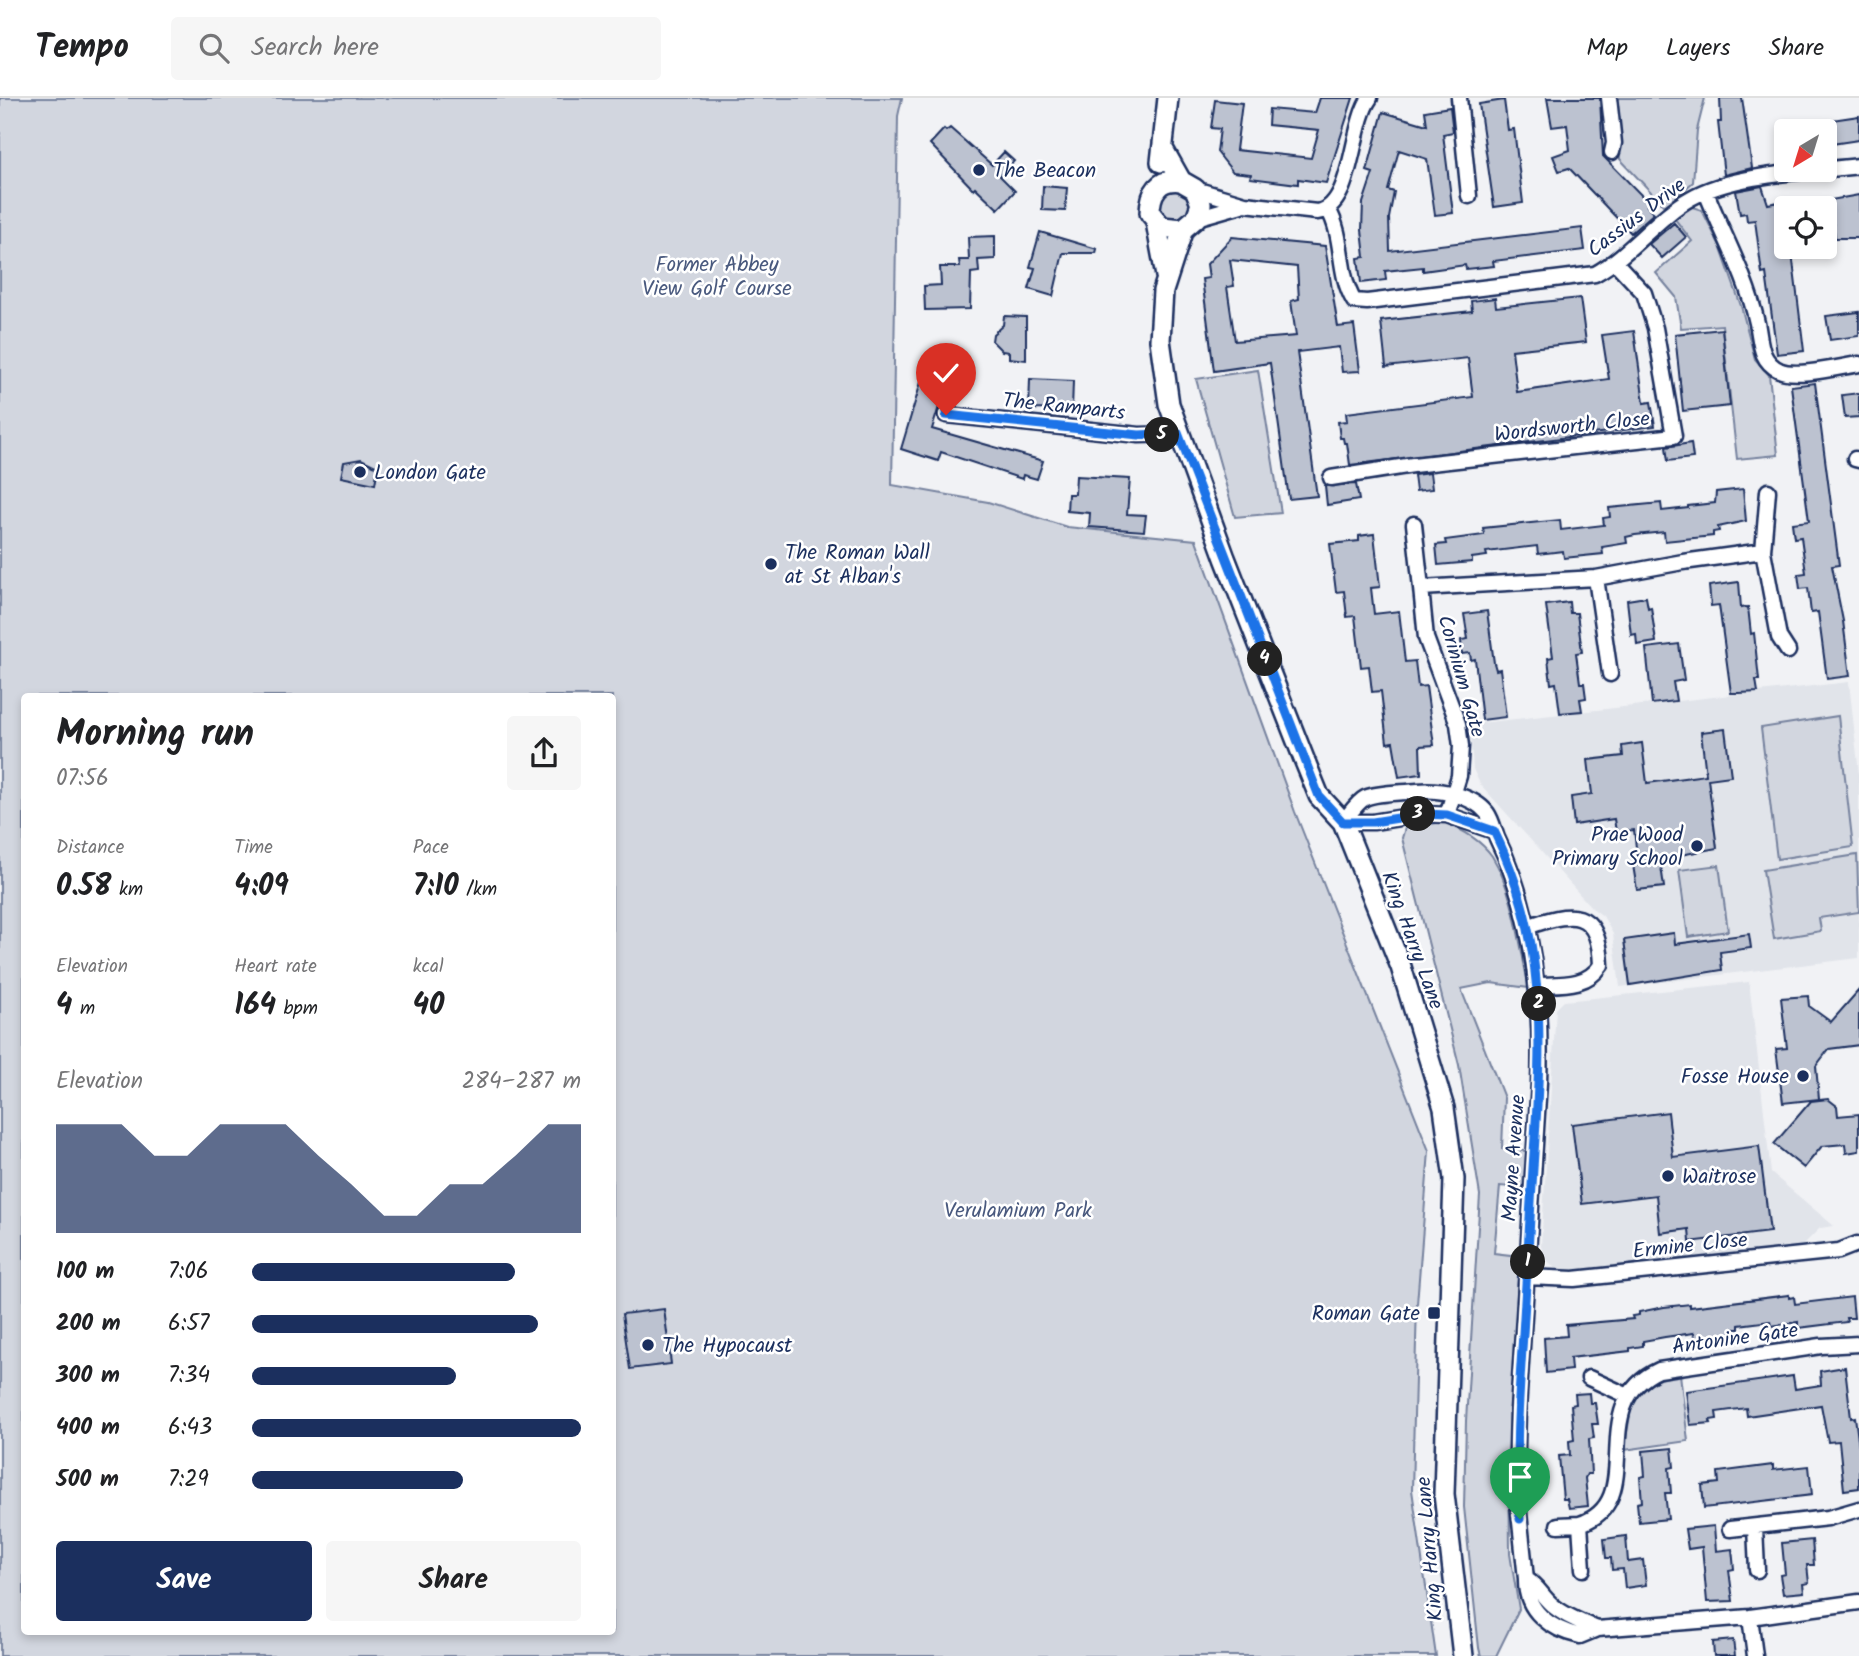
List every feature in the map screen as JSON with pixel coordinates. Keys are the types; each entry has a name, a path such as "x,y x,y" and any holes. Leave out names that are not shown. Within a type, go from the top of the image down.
{"street":[{"path":"1168,98 1157,187 1150,204 1150,213 1156,222 1169,230 1245,204"},
{"path":"1157,187 1172,180 1245,204 1317,212 1328,209 1336,202 1343,187 1362,111 1370,98"},
{"path":"1459,98 1469,196"},
{"path":"1609,98 1614,142 1612,152"},
{"name":"King Harry Lane","path":"1163,149 1201,204 1166,277 1160,314 1160,340 1167,393 1178,433 1319,796 1343,822 1401,967 1444,1108 1454,1179 1444,1494 1463,1656"},
{"name":"Cassius Drive","path":"1328,209 1338,232 1348,291 1354,301 1367,302 1595,274 1616,263 1690,198 1725,183 1859,166"},
{"path":"1706,191 1751,299 1761,347 1768,362 1780,370 1794,373 1859,364"},
{"name":"King Harry Lane","path":"1156,222 1166,277"},
{"name":"Wordsworth Close","path":"1331,478 1413,465 1674,436 1655,328 1644,293 1616,263"},
{"name":"The Ramparts","path":"946,415 1139,435 1178,433"},
{"path":"1768,491 1763,551 1779,637 1788,651"},
{"name":"Corinium Gate","path":"1414,524 1426,638 1458,724 1462,761 1447,815"},
{"name":"Corinium Gate","path":"1421,588 1596,578 1763,551"},
{"path":"1596,578 1610,674"},
{"name":"Mayne Avenue","path":"1343,822 1364,799 1425,791 1467,799 1487,814 1507,858 1527,927 1538,985 1541,1028 1516,1484 1526,1579 1537,1586 1551,1605 1597,1629 1750,1617 1859,1602"},
{"path":"1343,822 1373,822 1424,814 1447,815 1494,831"},
{"path":"1527,927 1572,915 1586,920 1592,926 1600,948 1601,965 1589,978 1581,982 1538,985"},
{"name":"Ermine Close","path":"1527,1277 1574,1279 1839,1251 1857,1244"},
{"name":"Antonine Gate","path":"1626,1395 1645,1376 1658,1370 1821,1346 1859,1344"},
{"path":"1558,1525 1580,1524 1599,1515 1610,1501 1626,1395 1589,1378"},
{"path":"1730,1529 1828,1518 1859,1509"},
{"path":"1580,1524 1583,1569"},
{"path":"1755,1527 1757,1570"},
{"path":"1750,1617 1755,1656"}],"shaded area":[{"name":"Prae Wood Primary School","path":"1849,682 1859,774 1859,958 1620,987 1613,934 1603,916 1592,908 1480,784 1473,769 1470,724"},
{"path":"1749,982 1771,1173 1834,1226 1820,1228 1803,1245 1566,1271 1555,1268 1544,1257 1541,1246 1556,1009 1564,1001"}],"green space":[{"name":"Verulamium Park","path":"0,98 902,98 898,116 892,485 988,502 1067,527 1196,540 1295,812 1429,1151 1417,1304 1412,1490 1436,1656 0,1656"},
{"path":"1614,98 1705,98 1697,130 1693,182 1665,207 1620,159"},
{"path":"1183,188 1194,204 1183,220 1169,220 1160,211 1160,197 1164,192"},
{"path":"1689,206 1702,210 1720,246 1741,306 1755,359 1769,375 1778,455 1737,459 1722,325 1681,328 1676,297 1656,273 1692,241 1675,219"},
{"path":"1258,370 1281,513 1235,517 1196,379"},
{"path":"1838,716 1853,847 1777,859 1761,728"},
{"path":"1443,822 1482,844 1500,870 1511,903 1529,988 1491,983 1461,989 1504,1098 1502,1149 1526,1151 1523,1188 1500,1186 1494,1253 1519,1256 1509,1454 1510,1554 1519,1609 1496,1656 1481,1656 1479,1648 1464,1507 1466,1421 1480,1195 1459,1065 1402,838 1405,828"},
{"path":"1857,855 1859,912 1819,918 1821,931 1774,939 1763,870"},
{"path":"1719,865 1728,931 1688,937 1679,870"},
{"path":"1680,1374 1688,1441 1624,1450 1633,1398 1657,1380"}],"building":[{"path":"1320,98 1353,98 1326,183 1298,179 1298,184 1250,178 1251,174 1233,172 1217,152 1220,129 1211,128 1215,100 1242,103 1236,150 1311,158 1319,130 1268,125 1269,109 1315,113"},
{"path":"1547,98 1600,98 1603,156 1650,204 1647,206 1654,213 1631,233 1569,168 1559,171 1553,156 1570,150 1567,125 1552,127"},
{"path":"1720,98 1742,98 1752,168 1724,175 1718,122 1721,122"},
{"path":"1504,100 1508,130 1514,129 1523,203 1494,207 1479,104"},
{"path":"1450,107 1453,132 1443,134 1453,213 1435,215 1427,159 1399,150 1388,190 1394,192 1389,218 1390,251 1582,228 1585,250 1493,261 1494,266 1466,269 1465,265 1423,271 1423,267 1385,271 1386,280 1361,283 1358,258 1365,257 1363,203 1373,173 1367,171 1383,112 1427,125 1425,111"},
{"path":"1859,116 1859,140 1838,143 1838,119"},
{"name":"The Beacon","path":"950,128 992,165 1004,152 1014,161 1000,176 1015,191 998,209 975,187 973,189 930,144 944,129 946,131"},
{"path":"1043,186 1067,188 1065,211 1042,210"},
{"path":"1762,186 1768,204 1774,203 1774,259 1793,259 1804,351 1777,354 1766,273 1762,274 1755,220 1747,221 1746,213 1740,214 1736,191"},
{"path":"1859,195 1859,238 1837,238 1837,199"},
{"path":"1674,223 1686,237 1662,258 1649,244"},
{"path":"1040,232 1097,249 1096,253 1063,253 1053,296 1029,289 1035,268 1030,267"},
{"path":"995,236 995,259 978,260 979,272 971,273 970,309 925,310 924,286 941,285 940,267 960,267 959,260 969,260 968,237"},
{"path":"1232,237 1325,246 1338,327 1354,325 1360,371 1342,372 1339,347 1297,352 1317,496 1289,499 1270,363 1214,371 1202,279 1209,278 1207,264","holes":["1230,260 1297,267 1299,299 1291,301 1296,336 1235,341 1227,287 1234,286"]},
{"path":"1495,298 1496,307 1580,298 1586,342 1512,350 1517,392 1609,379 1602,335 1634,331 1644,403 1651,402 1655,426 1350,465 1347,443 1340,438 1338,422 1347,421 1346,413 1473,397 1468,358 1386,367 1381,321 1472,311 1471,301"},
{"path":"1859,312 1859,336 1830,340 1826,316"},
{"path":"1004,316 1026,317 1026,360 1009,358 1009,352 1002,351 992,341 993,334 1003,325"},
{"path":"1722,329 1730,406 1683,411 1675,334"},
{"path":"924,372 961,384 955,401 942,397 932,429 1043,461 1037,479 1023,475 1022,479 941,452 938,461 901,449"},
{"path":"1030,379 1073,381 1072,410 1029,409"},
{"path":"1815,383 1839,565 1832,566 1850,676 1827,679 1818,612 1811,613 1808,588 1800,589 1798,574 1806,573 1801,537 1794,538 1792,523 1809,521 1791,386"},
{"path":"1859,393 1859,417 1845,418 1842,395"},
{"path":"1691,443 1693,458 1668,461 1666,447"},
{"name":"London Gate","path":"361,459 378,467 375,484 341,477 344,462"},
{"path":"1430,473 1432,489 1416,491 1414,475"},
{"path":"1076,476 1130,479 1127,514 1146,515 1144,531 1089,527 1090,513 1067,511 1068,494 1075,494"},
{"path":"1356,484 1359,500 1327,505 1325,486"},
{"path":"1743,489 1746,521 1718,527 1719,531 1713,532 1713,536 1665,541 1664,532 1635,535 1626,537 1627,543 1602,547 1603,554 1564,558 1563,551 1538,554 1537,546 1486,552 1487,556 1472,558 1472,562 1438,565 1436,545 1446,544 1445,540 1484,535 1483,528 1560,520 1561,530 1604,525 1603,518 1610,517 1609,508 1661,503 1662,511 1688,508 1715,503 1716,492"},
{"path":"1374,534 1380,587 1371,588 1374,614 1399,611 1405,662 1415,661 1418,687 1426,686 1434,745 1420,746 1421,774 1399,777 1393,742 1387,743 1381,691 1372,692 1369,666 1361,667 1355,616 1347,617 1344,591 1336,592 1330,544 1359,541 1359,536"},
{"path":"1739,582 1741,608 1748,607 1751,634 1754,633 1758,692 1731,693 1719,605 1711,606 1709,586"},
{"path":"1646,597 1648,608 1651,607 1656,642 1637,645 1636,634 1631,635 1627,600"},
{"path":"1569,602 1570,613 1577,613 1582,652 1576,653 1580,683 1584,683 1586,698 1580,699 1582,711 1560,713 1556,683 1551,684 1548,658 1553,657 1546,605"},
{"path":"1487,611 1494,663 1496,670 1500,669 1506,717 1482,720 1475,659 1471,660 1470,653 1462,654 1461,640 1468,639 1464,614"},
{"path":"1679,644 1684,680 1673,682 1676,701 1652,704 1646,648"},
{"path":"1725,729 1731,776 1708,779 1717,848 1660,859 1664,887 1637,890 1633,865 1638,865 1634,830 1616,832 1614,819 1574,825 1571,797 1592,794 1588,760 1623,756 1622,746 1642,743 1647,783 1706,775 1701,732"},
{"path":"1674,933 1675,944 1749,934 1751,948 1720,952 1722,970 1630,985 1624,940"},
{"path":"1859,990 1859,1045 1829,1049 1816,1066 1819,1099 1783,1103 1776,1049 1787,1048 1781,998 1808,996 1809,1006 1831,1022"},
{"path":"1828,1099 1837,1106 1838,1116 1859,1114 1859,1151 1846,1153 1845,1144 1822,1146 1804,1168 1774,1144 1811,1101"},
{"name":"Waitrose","path":"1668,1112 1673,1157 1759,1146 1770,1232 1690,1242 1689,1229 1660,1233 1656,1195 1582,1204 1572,1124"},
{"path":"1789,1295 1789,1298 1794,1297 1795,1304 1852,1297 1854,1318 1846,1318 1847,1322 1798,1328 1798,1322 1771,1326 1770,1321 1739,1325 1739,1329 1733,1329 1734,1336 1719,1338 1695,1340 1694,1333 1665,1337 1643,1341 1643,1346 1630,1348 1630,1351 1570,1358 1571,1370 1546,1373 1544,1338 1567,1336 1566,1325 1633,1319 1632,1316 1639,1315 1639,1312 1664,1307 1690,1304 1690,1307"},
{"name":"The Hypocaust","path":"664,1309 671,1364 630,1369 622,1314"},
{"path":"1845,1367 1851,1418 1855,1417 1859,1446 1859,1488 1844,1490 1839,1441 1828,1442 1821,1405 1747,1416 1746,1408 1716,1412 1717,1419 1710,1420 1711,1423 1690,1425 1686,1391 1793,1376 1795,1389 1821,1385 1820,1371"},
{"path":"1589,1393 1590,1403 1595,1403 1598,1424 1592,1424 1594,1438 1589,1439 1591,1474 1587,1474 1585,1478 1588,1506 1569,1508 1567,1499 1563,1499 1559,1456 1570,1455 1569,1441 1574,1440 1571,1405 1576,1404 1575,1394"},
{"path":"1672,1448 1674,1467 1669,1468 1671,1493 1665,1493 1668,1519 1639,1522 1637,1503 1642,1502 1640,1477 1645,1476 1643,1451"},
{"path":"1773,1465 1773,1470 1809,1466 1812,1495 1704,1508 1702,1485 1719,1483 1718,1472"},
{"path":"1714,1526 1716,1551 1732,1549 1734,1569 1729,1570 1733,1601 1707,1602 1702,1547 1688,1549 1685,1529"},
{"path":"1626,1536 1628,1562 1643,1560 1646,1585 1625,1588 1623,1569 1612,1570 1611,1558 1606,1558 1604,1539"},
{"path":"1812,1540 1814,1565 1807,1565 1809,1583 1803,1584 1804,1592 1783,1594 1780,1575 1785,1574 1782,1543"},
{"path":"1733,1640 1735,1656 1714,1656 1713,1642"}],"place":[{"name":"The Beacon","path":"979,170"},
{"name":"London Gate","path":"360,472"},
{"name":"The Roman Wall at St Alban's","path":"771,564"},
{"name":"Prae Wood Primary School","path":"1697,846"},
{"name":"Fosse House","path":"1803,1076"},
{"name":"Waitrose","path":"1668,1176"},
{"name":"Roman Gate","path":"1434,1313"},
{"name":"The Hypocaust","path":"648,1345"}],"route":[{"path":"946,415 1150,436 1178,433 1319,796 1343,822 1373,822 1424,814 1447,815 1494,831 1507,858 1527,927 1538,985 1541,1028 1518,1410 1516,1484 1520,1519"}],"park label":[{"name":"Former Abbey View Golf Course","path":"717,276"}]}
